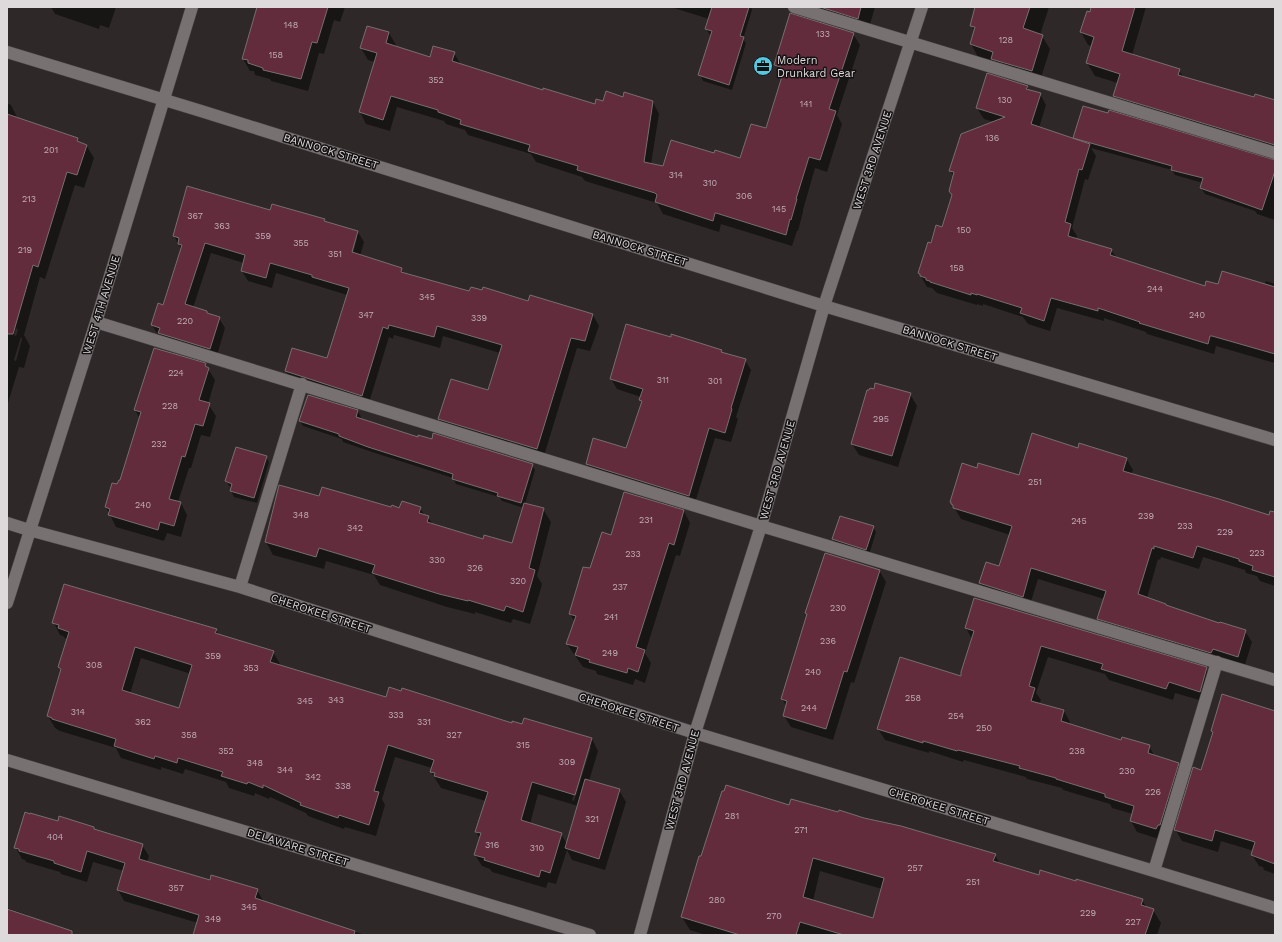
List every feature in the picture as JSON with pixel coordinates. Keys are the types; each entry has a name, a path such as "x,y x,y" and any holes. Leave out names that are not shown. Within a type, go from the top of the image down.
{"street":[{"name":"WEST 4TH AVENUE","path":"7,603 96,322 192,7"},
{"path":"794,7 1275,153"},
{"name":"WEST 3RD AVENUE","path":"640,935 695,733 761,526 824,306 922,7"},
{"name":"BANNOCK STREET","path":"7,52 164,99 824,306 1275,440"},
{"path":"96,322 761,526 1275,680"},
{"path":"240,587 302,384"},
{"name":"CHEROKEE STREET","path":"7,523 240,587 695,733 1275,908"},
{"path":"1154,871 1217,662"},
{"name":"DELAWARE STREET","path":"7,760 590,935"}],"building":[{"path":"257,7 328,7 317,43 312,42 301,79 263,70 263,68 248,63 248,60 242,59"},
{"path":"712,7 749,7 740,36 744,37 729,85 698,75 712,31 705,29"},
{"path":"820,7 861,7 858,19"},
{"path":"975,7 1030,7 1023,28 1043,35 1032,71 991,59 993,52 970,44 975,27 970,26"},
{"path":"1091,7 1135,7 1122,51 1180,69 1178,75 1254,97 1255,94 1275,100 1275,145 1113,96 1120,74 1086,63 1094,37 1080,32 1087,11 1090,12"},
{"path":"790,13 854,33 829,109 836,111 820,160 809,157 786,235 716,213 713,221 655,202 657,195 655,193 577,170 578,166 528,151 530,145 460,124 461,120 438,112 438,110 391,96 383,120 359,112 377,53 360,48 367,26 389,32 386,43 430,57 433,46 455,52 452,61 543,90 543,88 595,104 596,99 603,101 606,91 623,97 624,92 653,101 644,162 663,166 671,140 714,153 715,150 740,158 751,124 766,128 784,70 780,69 781,67 774,65"},
{"path":"987,73 1028,86 1026,89 1041,93 1031,124 1090,144 1082,170 1079,169 1065,222 1071,224 1068,236 1112,249 1110,255 1205,286 1206,281 1218,284 1222,271 1275,287 1275,354 1212,336 1210,336 1208,344 1139,323 1140,322 1098,308 1098,311 1051,298 1044,321 1020,313 1022,308 977,294 971,293 971,295 930,282 926,280 926,278 920,276 918,273 928,242 931,243 936,225 942,227 952,195 949,191 954,172 949,171 961,134 1005,117 976,108"},
{"path":"1083,106 1108,113 1109,110 1275,160 1275,171 1262,210 1200,188 1203,178 1171,170 1172,166 1073,138"},
{"path":"7,114 78,138 77,141 87,145 77,175 67,172 38,267 33,265 13,334 7,334"},
{"path":"187,186 270,210 272,204 325,219 324,221 358,231 352,252 402,268 401,272 469,291 471,287 482,290 483,287 528,301 530,295 593,314 585,341 571,338 537,449 438,419 451,379 488,390 502,345 437,326 434,337 389,325 388,329 383,327 362,396 285,371 292,348 327,358 349,288 312,277 312,275 270,263 266,278 241,271 245,255 205,243 185,304 220,317 210,349 158,333 160,328 151,325 158,303 163,305 182,245 178,244 179,238 173,236"},
{"path":"626,324 671,337 671,334 722,350 721,352 746,359 725,433 709,428 689,496 586,464 593,438 626,448 642,401 639,400 643,389 610,379"},
{"path":"154,348 206,363 205,366 209,368 199,400 210,403 203,426 195,424 185,457 182,456 169,499 181,502 174,526 160,522 158,530 108,515 110,509 105,507 112,483 117,484 120,480 141,412 134,410"},
{"path":"875,383 911,393 892,456 851,444 867,390 870,388 874,389"},
{"path":"308,395 358,410 356,417 418,437 418,435 432,439 433,433 533,464 521,503 497,496 498,493 452,479 453,474 368,447 339,436 339,434 299,421"},
{"path":"1032,433 1078,448 1079,443 1127,458 1123,471 1269,515 1270,511 1275,512 1275,577 1252,570 1253,566 1239,561 1239,559 1197,546 1193,558 1154,546 1154,549 1152,548 1138,594 1219,623 1220,622 1246,630 1238,657 1213,649 1211,653 1097,619 1106,591 1031,568 1023,597 979,583 986,562 999,566 1012,526 953,508 953,505 950,502 962,463 977,468 978,463 1019,475"},
{"path":"236,447 267,456 254,498 230,491 232,484 225,481"},
{"path":"279,485 319,496 322,487 391,507 392,505 399,508 402,501 421,507 419,513 429,516 427,522 483,539 484,535 512,543 524,503 544,508 529,568 535,570 523,612 506,606 504,611 468,600 439,594 372,573 375,565 319,548 316,557 265,542"},
{"path":"624,492 684,510 674,545 669,543 636,647 645,650 638,672 628,668 627,673 589,662 590,660 575,655 578,647 566,644 576,616 569,614 583,567 590,568 602,532 611,535"},
{"path":"840,516 874,526 866,550 832,539"},
{"path":"825,553 880,570 847,672 844,671 826,729 783,716 787,701 781,699 807,614 805,613"},
{"path":"64,584 217,629 215,633 274,651 270,662 386,697 389,687 401,691 402,688 512,723 512,721 522,724 524,718 592,738 575,795 532,782 521,820 562,833 550,873 541,870 539,877 484,860 485,858 474,855 481,833 475,832 488,792 434,776 435,773 430,772 434,760 388,745 374,791 379,792 369,825 339,815 338,818 300,805 301,803 263,785 263,788 248,782 247,784 221,776 223,772 178,758 177,763 155,756 154,759 114,746 116,739 52,719 47,716 61,669 58,667 69,632 58,628 59,625 52,623","holes":["135,647 192,665 179,708 122,690"]},
{"path":"974,598 1207,667 1200,692 1169,682 1166,689 1101,669 1103,664 1041,646 1029,686 1035,688 1031,701 1064,710 1061,721 1121,740 1122,737 1150,745 1148,753 1179,763 1160,825 1158,825 1156,829 1130,821 1134,806 1105,797 1105,794 1019,768 1020,766 923,741 923,743 877,729 900,657 961,676 974,631 965,628"},
{"path":"1222,694 1275,711 1275,864 1251,855 1255,842 1215,830 1212,841 1174,830 1193,767 1201,770 1213,732 1211,731"},
{"path":"585,779 620,789 599,859 565,848"},
{"path":"726,785 789,805 791,799 838,812 839,810 864,818 901,826 996,854 993,861 1039,875 1040,870 1143,899 1141,905 1154,909 1145,935 844,935 800,922 796,935 740,935 681,917 699,856 701,856 722,791 724,791","holes":["813,858 884,878 873,918 803,897"]},
{"path":"25,812 58,821 59,816 94,827 94,829 143,844 139,859 210,880 211,875 258,889 255,898 355,931 354,935 193,935 199,915 117,890 125,863 87,851 81,872 54,863 54,861 19,851 19,849 14,848"},
{"path":"7,909 72,931 72,935 7,935"}],"place":[{"name":"Modern Drunkard Gear","path":"763,66"}]}
